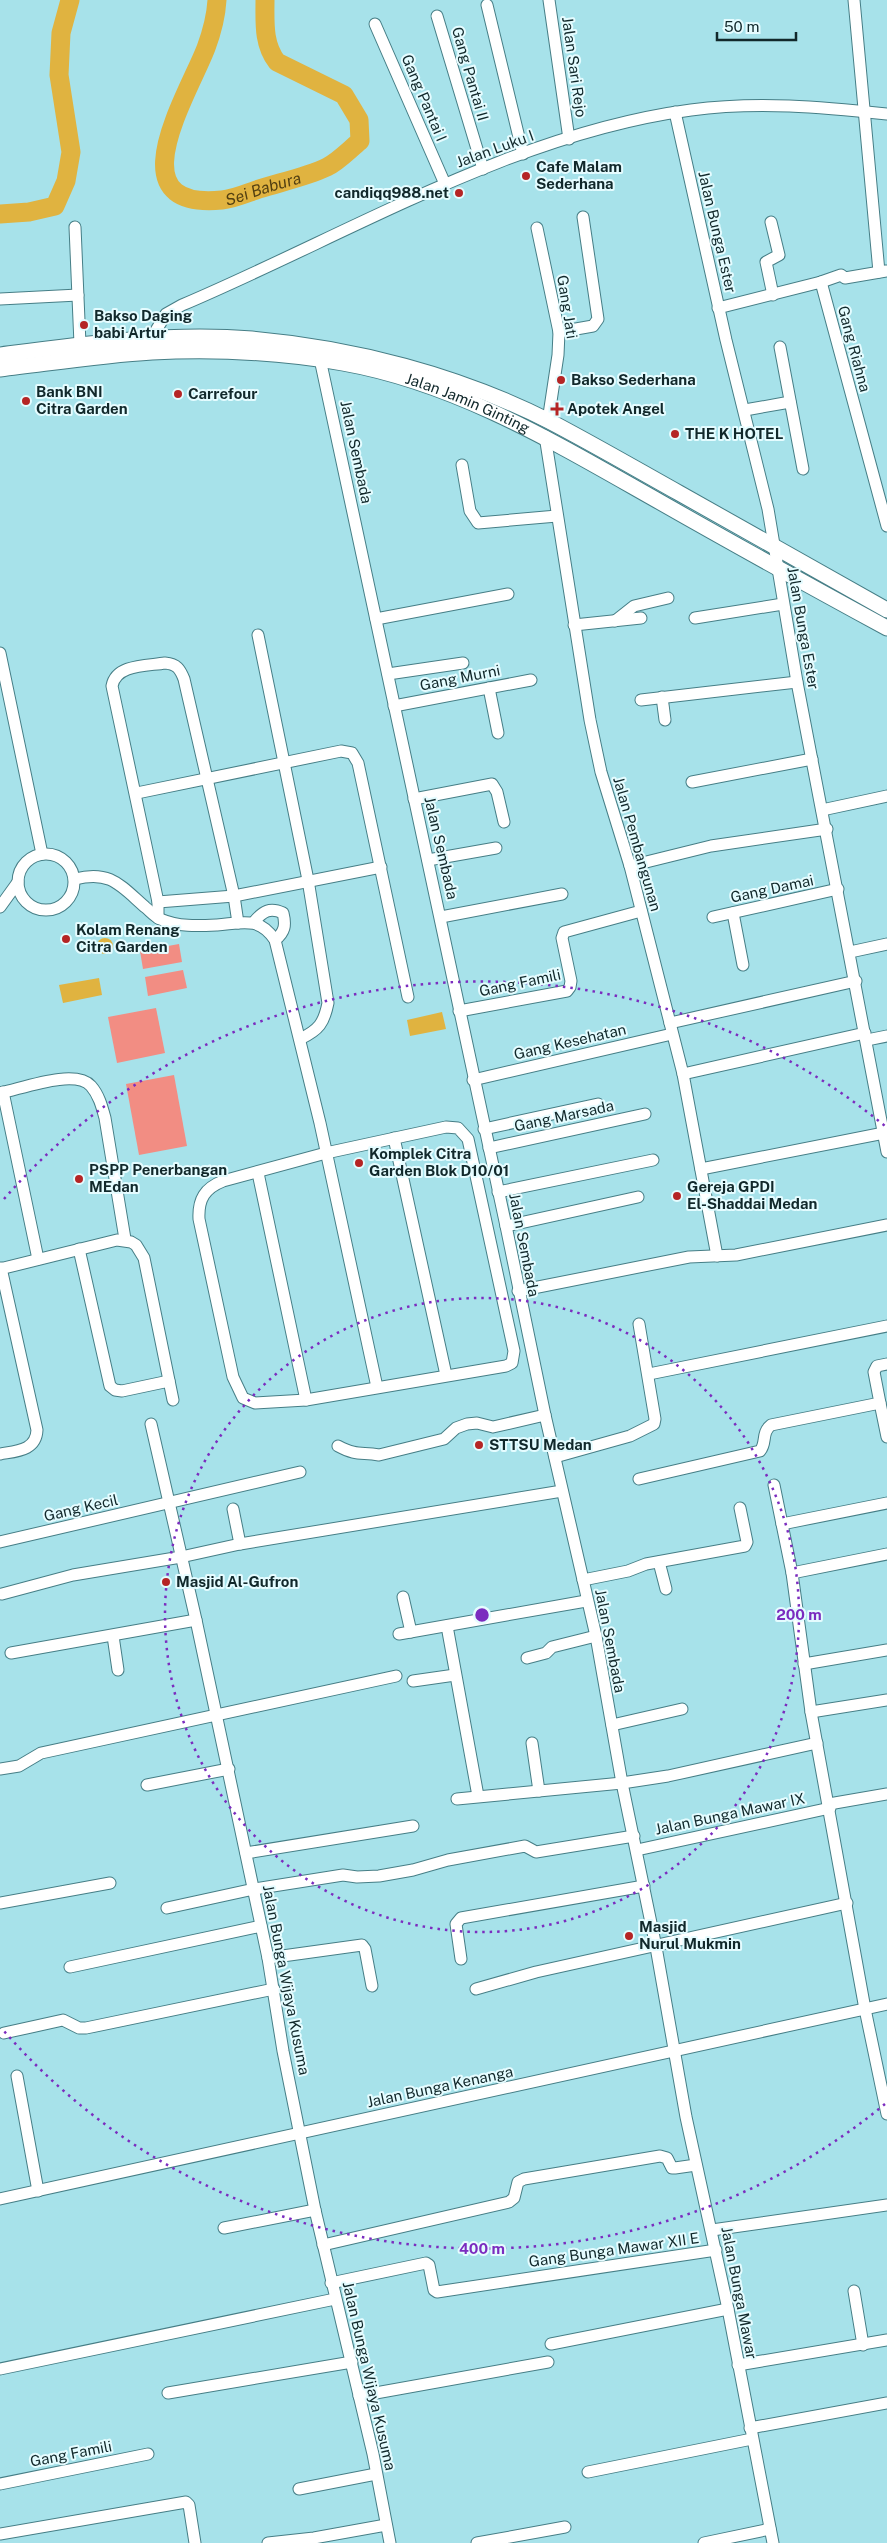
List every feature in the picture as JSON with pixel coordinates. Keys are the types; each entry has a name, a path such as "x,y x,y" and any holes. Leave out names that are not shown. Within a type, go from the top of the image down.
{"main road":[{"name":"Jalan Jamin Ginting","path":"0,354 80,344 152,338 251,339 350,353 433,374 481,391 548,421 887,610"},
{"name":"Jalan Jamin Ginting","path":"0,369 154,352 219,352 320,359 392,374 434,388 545,436 887,628"}],"street":[{"name":"Jalan Sari Rejo","path":"549,0 568,138"},
{"path":"718,308 773,295 841,275 845,278 883,271 863,111 854,0"},
{"path":"487,5 523,154"},
{"name":"Gang Pantai II","path":"437,16 483,169"},
{"name":"Gang Pantai I","path":"375,24 445,184"},
{"name":"Jalan Luku I","path":"152,338 161,320 173,309 445,184 568,138 675,112 746,105 780,105 887,114"},
{"name":"Jalan Bunga Ester","path":"675,112 718,308 744,410 775,546 797,682 866,1037 881,1085 887,1152"},
{"path":"558,332 593,326 598,319 594,278 582,217"},
{"path":"771,222 779,255 766,262 773,295"},
{"path":"75,227 80,344"},
{"name":"Gang Jati","path":"537,228 558,332 558,355 548,421"},
{"name":"Gang Riahna","path":"820,282 887,526"},
{"path":"0,299 78,295"},
{"path":"780,347 803,469"},
{"name":"Jalan Sembada","path":"320,359 441,917 473,1080 506,1226 518,1291 583,1580 586,1601 596,1636 622,1783 656,1947 674,2050"},
{"path":"744,410 790,402"},
{"name":"Jalan Pembangunan","path":"545,436 590,720 601,772 630,866 683,1074 717,1256"},
{"path":"462,465 470,511 478,523 557,516"},
{"path":"376,619 508,594"},
{"path":"615,621 634,606 668,598"},
{"path":"695,618 784,604"},
{"path":"574,625 641,618"},
{"path":"258,635 308,880 328,1003 324,1020 312,1033 300,1039"},
{"path":"0,653 42,854"},
{"path":"158,918 158,902 137,793 113,692 114,677 126,670 171,663 179,668 184,679 208,778 234,896 238,923"},
{"path":"388,674 463,663"},
{"name":"Gang Murni","path":"394,706 531,680"},
{"path":"641,700 797,682"},
{"path":"489,688 498,733"},
{"path":"662,697 665,720"},
{"path":"137,793 341,751 352,753 358,763 408,997"},
{"path":"692,782 812,760"},
{"path":"414,799 492,784 497,792 504,822"},
{"path":"822,810 887,796"},
{"path":"630,866 717,845 827,829"},
{"path":"428,860 496,848"},
{"path":"0,907 18,882 25,864 42,854 51,854 67,862 75,879 74,890 69,901 60,908 48,911 37,910 27,904 20,894 18,882"},
{"path":"158,902 234,896 381,867"},
{"path":"75,879 91,874 103,875 125,890 158,918 178,926 254,922 269,931 275,940 300,1039 377,1387"},
{"name":"Gang Damai","path":"713,917 838,889"},
{"path":"441,917 562,894"},
{"path":"254,922 267,910 283,913 286,924 282,934 275,940"},
{"name":"Gang Famili","path":"459,1011 567,990 570,987 571,981 562,936 564,932 641,911"},
{"path":"733,913 743,965"},
{"path":"850,952 887,944"},
{"name":"Gang Kesehatan","path":"473,1080 856,981"},
{"path":"683,1074 866,1037 887,1036"},
{"path":"38,1259 1,1093 63,1079 82,1080 90,1084 99,1099 105,1118 124,1239"},
{"path":"484,1129 598,1104"},
{"name":"Gang Marsada","path":"489,1148 645,1114"},
{"path":"452,1127 463,1132 470,1146 514,1356 512,1363 506,1366 306,1400 255,1403 249,1401 238,1392 233,1377 199,1219 198,1207 201,1197 207,1189 223,1181 326,1153 394,1138 452,1127"},
{"path":"701,1169 884,1134"},
{"path":"394,1138 446,1375"},
{"path":"498,1192 652,1160"},
{"path":"258,1173 306,1400"},
{"path":"506,1226 638,1198"},
{"path":"518,1291 689,1257 748,1253 887,1225"},
{"path":"0,1454 31,1446 35,1442 37,1430 1,1269 124,1239 136,1245 147,1266 173,1400"},
{"path":"79,1249 110,1386 115,1390 122,1391 169,1381"},
{"path":"555,1457 630,1436 652,1427 655,1419 649,1374 639,1324"},
{"path":"649,1374 887,1326"},
{"path":"887,1364 877,1366 874,1372 887,1437"},
{"path":"639,1479 760,1451 763,1446 763,1435 772,1425 880,1403"},
{"path":"338,1446 355,1454 370,1453 379,1455 444,1439 456,1428 467,1424 477,1423 493,1427 545,1415"},
{"name":"Jalan Bunga Wijaya Kusuma","path":"151,1424 196,1620 254,1889 274,1989 283,2051 301,2132 315,2210 331,2283 352,2362 390,2543"},
{"name":"Gang Kecil","path":"0,1542 170,1504 300,1472"},
{"path":"774,1484 792,1573 811,1712 830,1806 865,2009 885,2097 887,2114"},
{"path":"2,1594 73,1576 181,1557 240,1544 562,1491"},
{"path":"782,1524 887,1503"},
{"path":"233,1508 240,1544"},
{"path":"583,1580 659,1562 746,1546 740,1508"},
{"path":"792,1573 887,1554"},
{"path":"659,1562 666,1589"},
{"path":"403,1597 411,1632"},
{"path":"399,1634 586,1601"},
{"path":"11,1653 196,1620"},
{"path":"447,1626 454,1675 478,1796"},
{"path":"113,1636 118,1670"},
{"path":"527,1658 546,1653 552,1647 596,1636"},
{"path":"804,1664 887,1650"},
{"path":"413,1681 454,1675"},
{"path":"0,1769 19,1766 41,1753 396,1676"},
{"path":"811,1712 887,1700"},
{"path":"612,1725 682,1709"},
{"path":"532,1743 539,1791"},
{"path":"457,1799 622,1783 668,1776 817,1743"},
{"path":"147,1785 228,1769"},
{"name":"Jalan Bunga Mawar IX","path":"636,1850 887,1794"},
{"path":"246,1853 413,1826"},
{"path":"167,1908 254,1889 343,1875 357,1878 379,1876 522,1846 536,1852 634,1836"},
{"path":"0,1903 110,1883"},
{"path":"461,1959 456,1924 460,1919 644,1886"},
{"path":"476,1989 536,1972 656,1947 847,1903"},
{"path":"70,1967 261,1926"},
{"path":"268,1958 362,1944 365,1949 372,1986"},
{"path":"4,2033 63,2020 78,2028 86,2028 274,1989"},
{"name":"Jalan Bunga Kenanga","path":"0,2199 887,2004"},
{"name":"Jalan Bunga Mawar","path":"674,2050 696,2165 712,2230 728,2309 773,2543"},
{"path":"17,2076 38,2190"},
{"path":"324,2246 509,2202 514,2198 518,2182 524,2179 660,2156 666,2158 672,2168 696,2165"},
{"path":"712,2230 887,2205"},
{"path":"224,2228 315,2210"},
{"name":"Gang Bunga Mawar XII E","path":"331,2283 426,2263 436,2292 716,2250"},
{"path":"854,2291 863,2345"},
{"path":"0,2369 335,2299"},
{"path":"551,2344 728,2309"},
{"path":"738,2365 887,2340"},
{"path":"168,2393 352,2362"},
{"path":"359,2396 548,2362"},
{"path":"588,2472 887,2403"},
{"name":"Gang Famili","path":"0,2484 148,2454"},
{"path":"300,2488 376,2474"},
{"path":"0,2534 186,2502 189,2505 195,2543"},
{"path":"268,2543 314,2538 386,2525"},
{"path":"477,2543 565,2528"},
{"path":"704,2543 770,2529"}],"shaded area":[{"path":"102,938 108,938 113,943 111,952 102,954 97,949 97,943"},
{"path":"179,944 182,962 143,969 140,951"},
{"path":"183,970 187,988 148,996 145,977"},
{"path":"99,978 102,995 63,1003 59,985"},
{"path":"156,1008 165,1053 117,1063 108,1017"},
{"path":"442,1012 446,1029 410,1036 407,1020"},
{"path":"174,1075 187,1146 139,1155 126,1084"}],"waterway":[{"name":"Sei Babura","path":"0,214 29,212 55,206 66,181 71,152 59,75 61,33 70,0"},
{"name":"Sei Babura","path":"217,0 215,18 206,48 175,120 167,146 165,169 171,188 190,199 227,199 311,174 327,167 360,141 359,120 344,95 277,62 272,55 265,25 265,0"}],"place":[{"name":"Cafe Malam Sederhana","path":"526,176"},
{"name":"candiqq988.net","path":"459,193"},
{"name":"Bakso Daging babi Artur","path":"84,325"},
{"name":"Bakso Sederhana","path":"561,380"},
{"name":"Carrefour","path":"178,394"},
{"name":"Bank BNI Citra Garden","path":"26,401"},
{"name":"Apotek Angel","path":"557,409"},
{"name":"THE K HOTEL","path":"675,434"},
{"name":"Kolam Renang Citra Garden","path":"66,939"},
{"name":"Komplek Citra Garden Blok D10/01","path":"359,1163"},
{"name":"PSPP Penerbangan MEdan","path":"79,1179"},
{"name":"Gereja GPDI El-Shaddai Medan","path":"677,1196"},
{"name":"STTSU Medan","path":"479,1445"},
{"name":"Masjid Al-Gufron","path":"166,1582"},
{"name":"Masjid Nurul Mukmin","path":"629,1936"}]}
